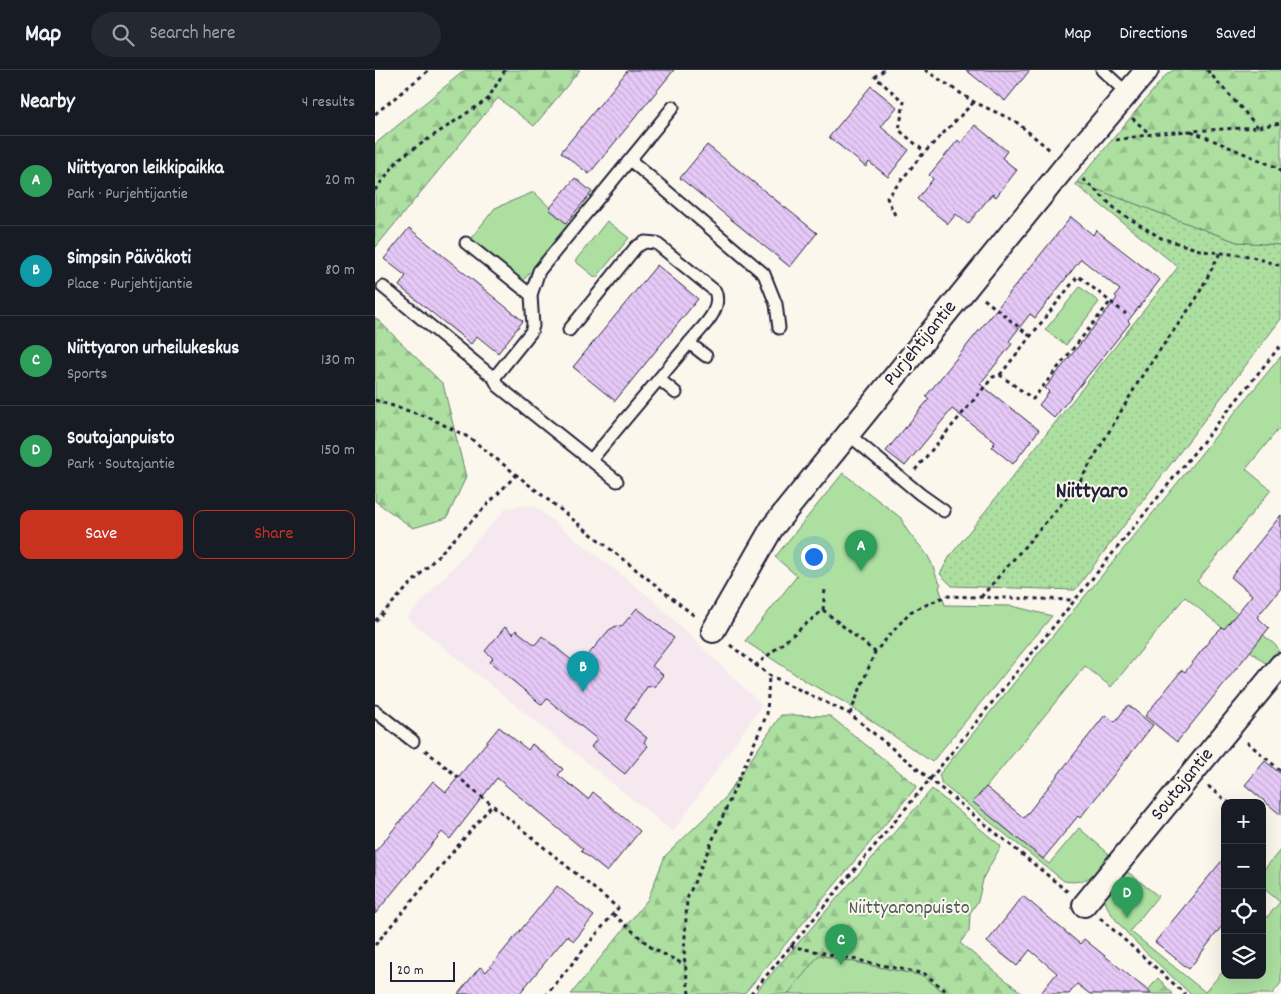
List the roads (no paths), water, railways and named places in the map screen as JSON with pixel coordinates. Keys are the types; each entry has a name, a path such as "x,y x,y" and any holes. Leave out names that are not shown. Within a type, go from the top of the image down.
{"street":[{"name":"Purjehtijantie","path":"713,630 772,528 1067,164 1147,70"},
{"name":"Soutajantie","path":"1084,905 1281,665"}],"lane":[{"path":"1102,70 1127,93"},
{"path":"494,378 531,332 533,326 531,295 539,272 673,107"},
{"path":"630,160 764,274 776,304 779,328"},
{"path":"569,330 635,247 645,242 656,243 715,291 718,299 717,308 591,460"},
{"path":"466,243 531,295"},
{"path":"383,287 494,378 498,386 617,481"},
{"path":"689,343 706,356"},
{"path":"659,379 676,393"},
{"path":"848,434 944,511"},
{"path":"375,711 413,741"}],"place":[{"name":"Niittyaron leikkipaikka","path":"861,571"},
{"name":"Simpsin Päiväkoti","path":"583,692"},
{"name":"Soutajanpuisto","path":"1127,918"},
{"name":"Niittyaron urheilukeskus","path":"841,965"}],"district":[{"name":"Niittyaro","path":"1092,492"}],"park label":[{"name":"Niittyaronpuisto","path":"909,909"}]}
